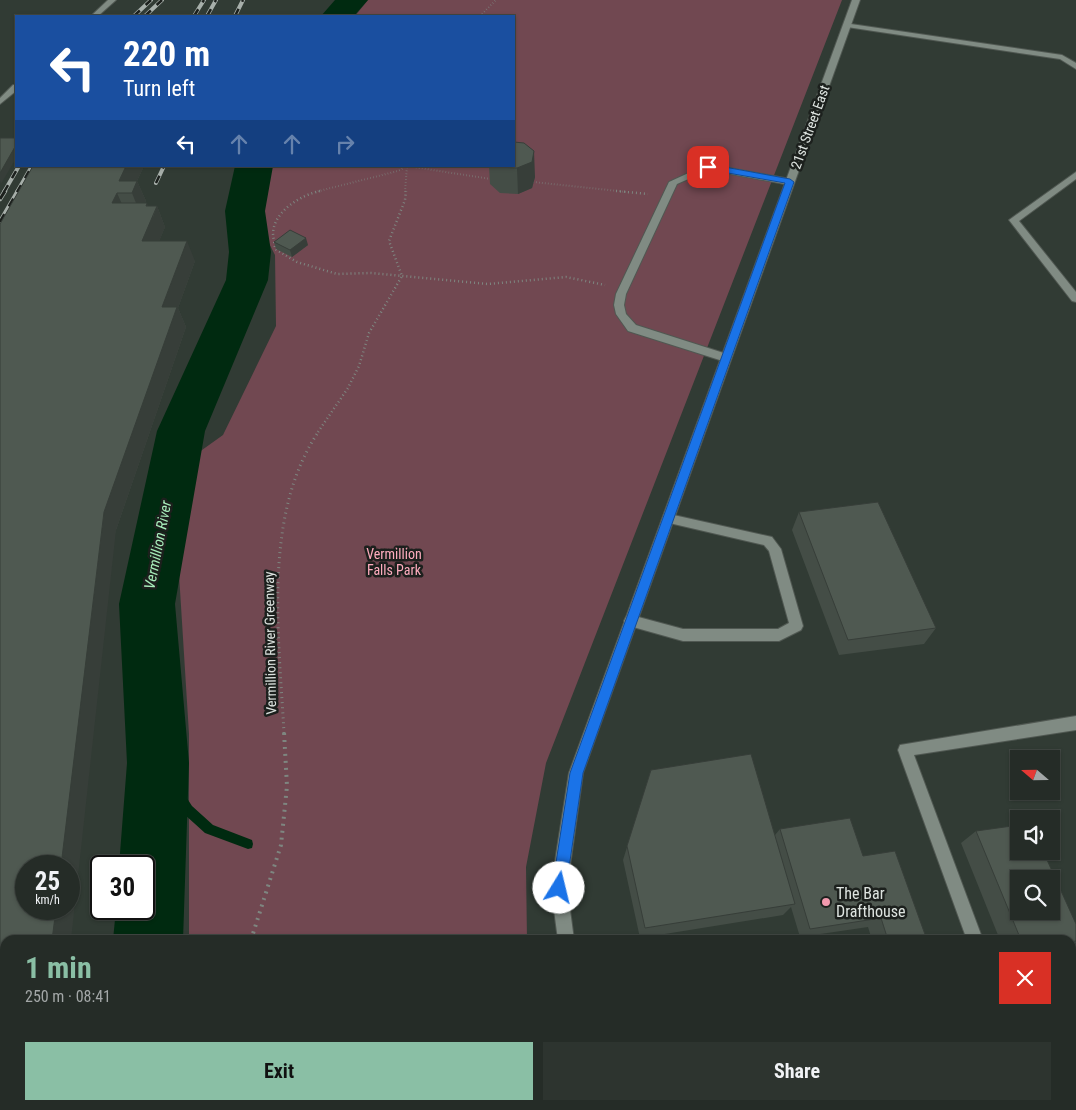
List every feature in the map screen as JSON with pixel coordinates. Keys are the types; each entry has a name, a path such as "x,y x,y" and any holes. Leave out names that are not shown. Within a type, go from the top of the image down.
{"street":[{"path":"95,15 112,0"},
{"name":"21st Street East","path":"565,935 559,888 576,773 856,0"},
{"path":"847,25 1062,57 1076,67"},
{"path":"0,102 15,88"},
{"path":"726,358 632,328 624,321 619,312 619,300 623,288 674,182 708,167 790,182"},
{"path":"1076,175 1014,220 1076,299"},
{"path":"631,621 683,635 779,635 796,626 775,550 768,541 669,519"},
{"path":"973,935 905,750 1076,723"}],"path":[{"path":"481,15 496,0"},
{"path":"405,167 398,171 311,194 299,199 285,209 273,232 276,249 308,267 338,274 371,273 488,284 566,277 623,288"},
{"path":"402,276 389,241 405,200 407,167"},
{"path":"413,167 491,179"},
{"path":"533,182 604,188 666,198"},
{"name":"Vermillion River Greenway","path":"253,935 281,845 287,786 278,617 280,559 285,514 297,472 308,449 348,388 359,366 369,333 402,276"}],"green space":[{"name":"Vermillion Falls Park","path":"368,0 842,0 546,763 526,867 527,935 189,935 189,734 178,558 195,455 223,435 276,326 275,255 255,216 258,176 263,167 515,167 515,15 356,15"}],"building":[{"path":"0,138 15,138 15,147 0,173"},
{"path":"515,142 524,143 534,151 532,162 517,168 499,167 515,167"},
{"path":"32,167 126,167 119,181 137,181 132,193 117,193 112,203 147,203 146,206 157,206 142,241 187,241 162,307 177,307 104,512 62,855 15,855 15,920 55,920 53,935 0,935 0,224"},
{"path":"290,230 306,238 290,250 274,242"},
{"path":"878,502 936,628 848,640 799,512"},
{"path":"751,754 795,904 645,928 627,846 651,770"},
{"path":"850,818 863,856 895,851 925,935 886,935 881,918 810,929 780,829"},
{"path":"1010,826 1010,860 1047,860 1052,870 1010,870 1010,913 976,831"},
{"path":"1060,889 1076,924 1076,935 1019,935 1013,920 1060,920"}],"waterway":[{"name":"Vermillion River","path":"338,15 353,0"},
{"name":"Vermillion River","path":"148,935 158,763 147,604 181,431 247,280 250,252 245,211 254,167"},
{"path":"158,763 188,810 209,829 248,844"}],"railway":[{"path":"135,15 151,0"},
{"path":"146,15 162,0"},
{"path":"195,15 204,0"},
{"path":"208,15 216,0"},
{"path":"236,15 243,0"},
{"path":"4,192 18,167"},
{"path":"17,192 31,167"},
{"path":"156,183 164,167"},
{"path":"0,199 5,191"},
{"path":"0,222 18,191"}],"place":[{"name":"The Bar Drafthouse","path":"826,902"}],"route":[{"path":"559,888 576,773 790,182 708,167"}]}
